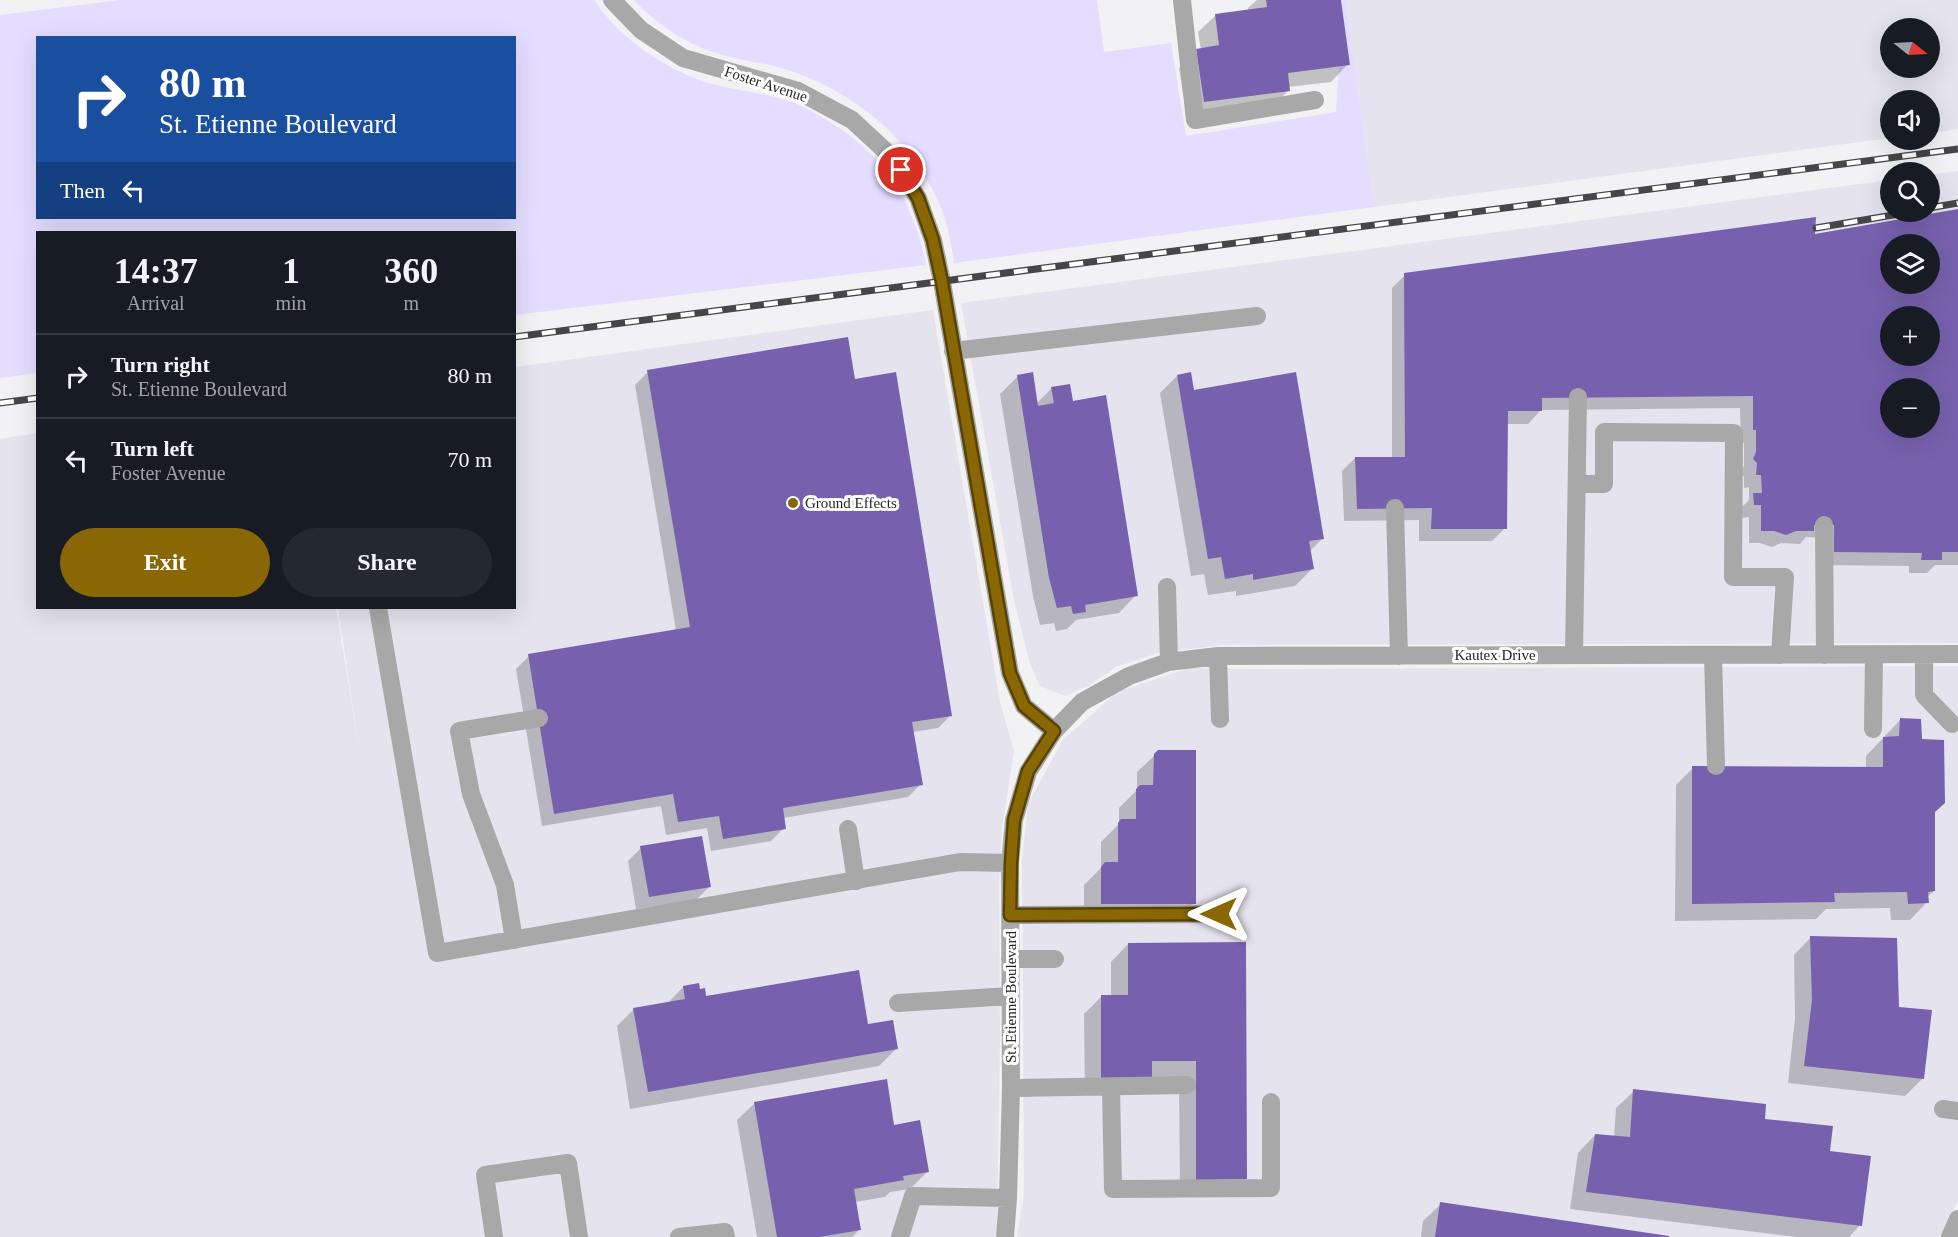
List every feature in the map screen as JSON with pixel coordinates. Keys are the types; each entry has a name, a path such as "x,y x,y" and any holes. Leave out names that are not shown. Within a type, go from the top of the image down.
{"street":[{"name":"Foster Avenue","path":"612,0 641,30 683,58 798,91 852,120 892,157 918,198 933,240 942,282 1010,673 1024,706 1054,731"},
{"path":"1182,0 1195,120 1315,100"},
{"path":"953,351 1257,316"},
{"path":"1574,655 1578,397"},
{"path":"1577,484 1604,484 1604,432 1734,433 1733,578 1785,577 1780,655"},
{"path":"1395,508 1399,656"},
{"path":"1824,525 1825,655"},
{"path":"1167,587 1169,662"},
{"path":"378,609 437,953 960,862 1011,863"},
{"path":"1873,729 1874,654"},
{"path":"1924,654 1924,695 1952,724"},
{"name":"Kautex Drive","path":"1054,731 1082,702 1129,676 1169,662 1218,656 1958,654"},
{"path":"1713,655 1716,766"},
{"path":"1218,656 1220,719"},
{"path":"514,940 505,885 471,794 459,731 539,718"},
{"name":"St. Etienne Boulevard","path":"1005,1237 1011,1088 1010,915 1014,820 1028,771 1054,731"},
{"path":"848,829 856,880"},
{"path":"1010,915 1219,914"},
{"path":"1010,959 1055,959"},
{"path":"898,1003 1010,996"},
{"path":"1011,1088 1187,1086"},
{"path":"1111,1087 1113,1189 1271,1188 1271,1102"},
{"path":"494,1237 485,1175 568,1163 579,1237"},
{"path":"900,1237 914,1196 1008,1198"},
{"path":"1950,1237 1958,1219"},
{"path":"679,1237 725,1232 726,1237"}],"shaded area":[{"path":"120,0 595,0 604,14 630,40 662,62 696,79 712,84 797,104 852,137 883,167 895,184 914,222 926,265 516,315 516,231 36,231 36,373 0,378 0,15"},
{"path":"634,0 1097,0 1104,52 1171,43 1186,136 1336,112 1339,66 1350,65 1341,0 1346,0 1374,207 954,263 944,216 926,177 894,136 875,118 855,102 809,78 777,67 716,53 690,42 666,28"},
{"path":"1346,0 1958,0 1958,129 1940,131 1940,90 1880,90 1880,139 1374,207"},
{"path":"1958,171 1958,643 1221,645 1158,653 1116,667 1088,686 1065,696 1040,686 1030,664 1014,600 961,303 1880,181 1880,222 1940,222 1940,173"},
{"path":"933,310 1000,702 1014,751 1002,828 999,881 1000,1040 995,1237 0,1237 0,439 36,433 36,609 336,609 361,760 338,609 516,609 516,367"},
{"path":"1958,666 1958,1201 1940,1237 1017,1237 1024,1195 1022,861 1028,804 1062,741 1117,692 1189,668"}],"building":[{"path":"1266,0 1341,0 1350,65 1288,73 1290,91 1204,102 1196,49 1219,45 1215,14 1267,7"},
{"path":"1958,209 1958,552 1942,552 1942,560 1921,560 1922,553 1834,552 1834,525 1814,525 1814,531 1796,531 1786,535 1774,531 1761,531 1761,505 1754,505 1753,493 1762,493 1761,475 1756,475 1757,463 1753,459 1756,452 1756,430 1753,430 1753,396 1542,398 1542,411 1508,411 1507,529 1431,529 1432,508 1357,509 1355,457 1405,457 1404,273 1816,217 1815,234 1884,222 1940,222 1940,212"},
{"name":"Ground Effects","path":"848,337 855,379 896,372 952,716 912,722 923,785 783,808 786,829 723,839 719,816 678,822 673,794 554,814 528,654 690,627 647,370"},
{"path":"1033,372 1038,406 1054,403 1051,387 1070,384 1073,401 1106,395 1138,596 1085,605 1086,612 1073,614 1071,606 1057,608 1049,578 1017,375"},
{"path":"1191,372 1194,390 1296,372 1324,539 1309,541 1314,569 1253,580 1253,574 1225,579 1221,557 1208,559 1177,375"},
{"path":"1900,718 1921,719 1922,739 1944,740 1945,803 1935,812 1935,891 1928,892 1929,903 1908,904 1907,892 1834,893 1835,902 1692,904 1692,766 1883,767 1883,737 1899,736"},
{"path":"1158,750 1196,750 1196,904 1101,904 1101,867 1105,862 1118,862 1118,823 1121,819 1136,819 1136,789 1140,785 1153,785 1154,754"},
{"path":"702,836 711,887 649,897 640,846"},
{"path":"1810,936 1897,938 1899,1007 1932,1010 1924,1079 1804,1066 1812,1000"},
{"path":"1246,942 1247,1179 1196,1180 1196,1061 1152,1061 1152,1077 1101,1078 1101,995 1128,995 1128,943"},
{"path":"859,970 868,1024 893,1020 898,1049 648,1092 633,1008 685,999 683,986 699,983 700,989 705,988 706,996"},
{"path":"887,1079 894,1125 920,1120 929,1172 903,1176 904,1180 854,1189 861,1230 819,1237 777,1237 754,1102"},
{"path":"1633,1089 1766,1104 1765,1119 1833,1126 1830,1151 1871,1156 1862,1226 1586,1192 1595,1134 1630,1137"},
{"path":"1440,1202 1669,1236 1669,1237 1435,1237"}],"railway":[{"path":"516,337 1958,149"},
{"path":"1940,206 1958,203"},
{"path":"1816,228 1880,217"},
{"path":"0,403 36,398"}],"place":[{"name":"Ground Effects","path":"793,503"}],"route":[{"path":"901,170 918,198 933,240 1010,673 1024,706 1054,731 1028,771 1014,820 1010,915 1219,914"}]}
